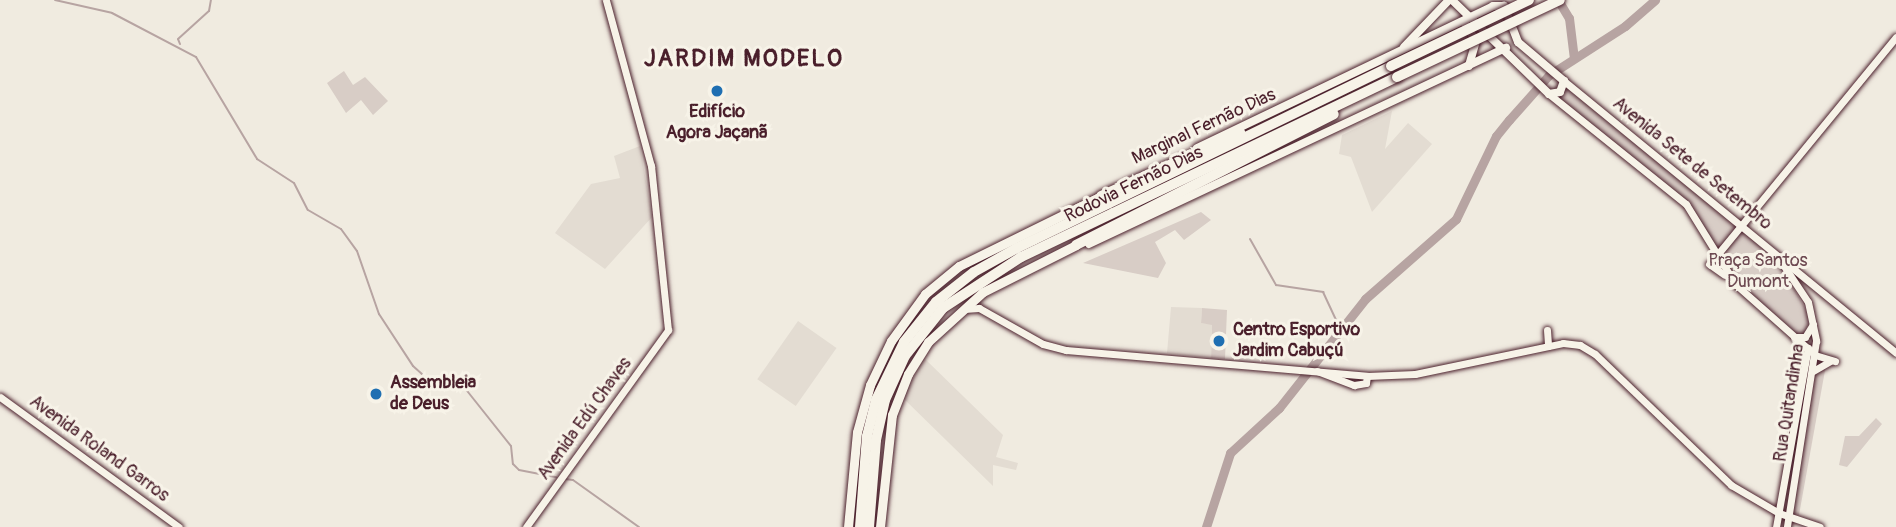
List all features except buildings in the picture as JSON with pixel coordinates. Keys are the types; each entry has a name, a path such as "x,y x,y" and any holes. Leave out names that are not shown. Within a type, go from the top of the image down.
{"highway":[{"name":"Rodovia Fernão Dias","path":"860,527 866,446 876,400 904,342 936,302 974,272 1017,248 1529,0"},
{"name":"Rodovia Fernão Dias","path":"869,527 876,440 885,400 905,356 943,309 1021,257 1560,0"},
{"path":"880,527 886,450 899,395 928,342 960,309 992,286 1376,93 1395,79"},
{"path":"1101,196 1306,108"},
{"name":"Marginal Fernão Dias","path":"848,527 857,432 870,385 891,341 925,293 959,266 1101,196"}],"main road":[{"name":"Avenida Edú Chaves","path":"526,527 668,330 651,166 606,0"},
{"path":"1402,49 1419,28 1451,0 1506,48 1548,93 1686,204 1736,285"},
{"path":"1503,3 1518,42 1562,79 1560,92 1548,93"},
{"name":"Marginal Fernão Dias","path":"1101,196 1402,49 1503,3"},
{"path":"1457,23 1471,29 1476,41 1467,68"},
{"path":"1717,255 1896,37"},
{"path":"1076,245 1103,237 1506,48"},
{"name":"Avenida Sete de Setembro","path":"1562,79 1896,353"},
{"path":"1607,140 1605,131 1611,120"},
{"name":"Rua Quitandinha","path":"1774,252 1799,287 1814,321 1813,371 1787,527"},
{"path":"1709,264 1815,355 1833,361 1813,371"},
{"path":"990,313 983,298 992,286"},
{"path":"960,309 979,308 1043,344 1066,350 1294,370 1349,371 1367,376 1415,374 1548,346 1573,344 1588,348 1731,485 1779,513 1820,527"},
{"path":"1793,337 1808,335 1814,321"},
{"path":"1547,330 1548,346"},
{"name":"Rua Quitandinha","path":"1776,527 1808,348"},
{"path":"1315,371 1336,381 1361,386 1367,376"},
{"path":"1336,381 1349,371"},
{"name":"Avenida Roland Garros","path":"0,397 179,527"}],"shaded area":[{"path":"1392,111 1385,149 1408,123 1432,144 1372,212 1351,157 1339,154 1342,135"},
{"path":"640,146 652,217 605,269 555,233 591,184 620,178 614,156"},
{"path":"1171,307 1202,308 1201,323 1212,324 1211,358 1167,353"},
{"path":"798,321 837,348 796,406 757,379"},
{"path":"924,358 1003,435 996,457 1018,463 1016,470 993,465 993,486 903,398"}],"green space":[{"path":"344,71 353,85 365,77 388,101 373,115 361,100 346,113 327,83"},
{"name":"Praça Santos Dumont","path":"1567,86 1776,258 1809,315 1806,334 1795,334 1738,286 1691,206 1556,96"},
{"path":"1201,212 1211,220 1184,240 1175,230 1155,242 1166,263 1158,278 1083,263"},
{"name":"Centro Esportivo Jardim Cabuçú","path":"1202,308 1227,310 1225,359 1211,358 1212,325 1201,323"},
{"path":"1826,365 1799,515 1790,513 1813,372"},
{"path":"1876,418 1882,424 1847,467 1839,465 1845,436 1859,436"}],"waterway":[{"path":"55,0 112,13 196,57 257,159 294,183 308,210 341,229 357,251 379,314 413,366 431,382 464,387 511,446 513,464 519,470 556,477"},
{"path":"180,44 178,39 209,11 211,0"},
{"path":"1558,0 1569,18 1574,56"},
{"path":"1206,527 1230,453 1279,408 1365,299 1456,219 1496,136 1509,120 1549,75 1625,26 1655,0"},
{"path":"1250,239 1276,285 1323,292 1340,328"},
{"path":"565,479 573,480 639,527"}],"place":[{"name":"Edifício Agora Jaçanã","path":"717,91"},
{"name":"Centro Esportivo Jardim Cabuçú","path":"1219,341"},
{"name":"Assembleia de Deus","path":"376,394"}],"district":[{"name":"JARDIM MODELO","path":"744,59"}]}
